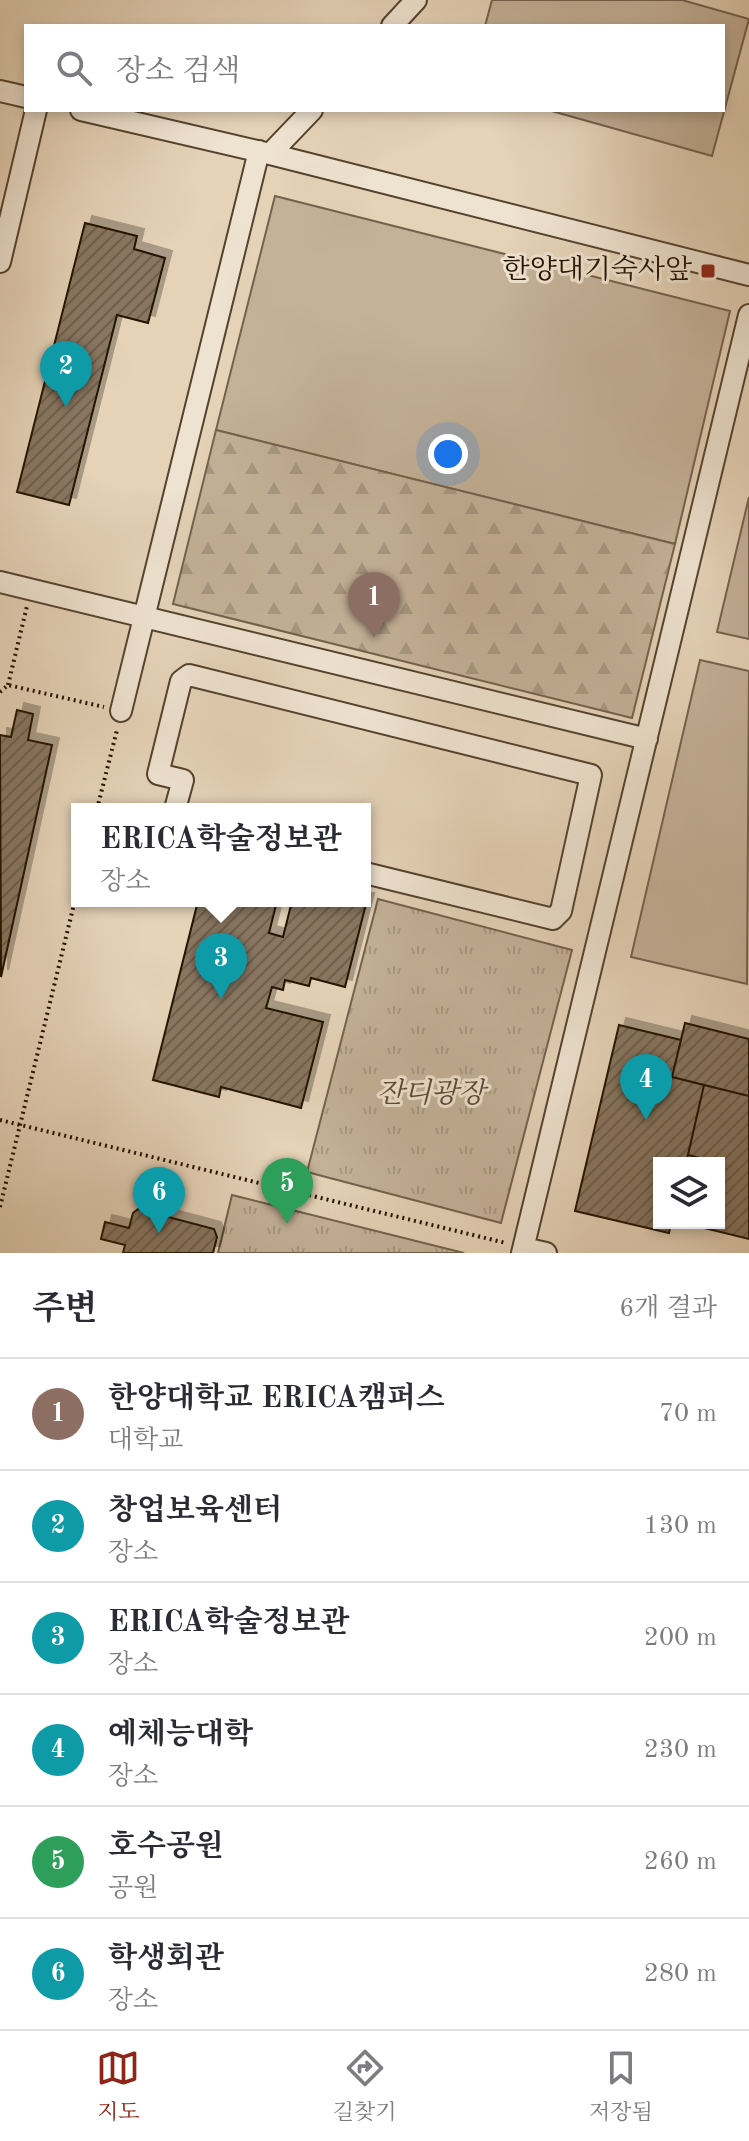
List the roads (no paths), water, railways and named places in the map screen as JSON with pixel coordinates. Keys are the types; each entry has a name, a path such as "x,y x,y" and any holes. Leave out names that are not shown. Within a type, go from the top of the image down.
{"lane":[{"path":"394,24 416,0"},
{"path":"0,91 24,97"},
{"path":"0,262 36,112"},
{"path":"90,112 264,152 749,275"},
{"path":"121,711 264,152 310,112"},
{"path":"546,1253 523,1250 749,315"},
{"path":"0,582 647,739"},
{"path":"177,803 183,780 158,774 181,681 189,675 591,775 561,911 553,919 371,874"}],"place":[{"name":"한양대기숙사앞","path":"708,271"},
{"name":"창업보육센터","path":"66,407"},
{"name":"한양대학교 ERICA캠퍼스","path":"374,638"},
{"name":"ERICA학술정보관","path":"221,999"},
{"name":"예체능대학","path":"646,1120"},
{"name":"호수공원","path":"287,1224"},
{"name":"학생회관","path":"159,1233"}],"park label":[{"name":"잔디광장","path":"431,1095"}]}
